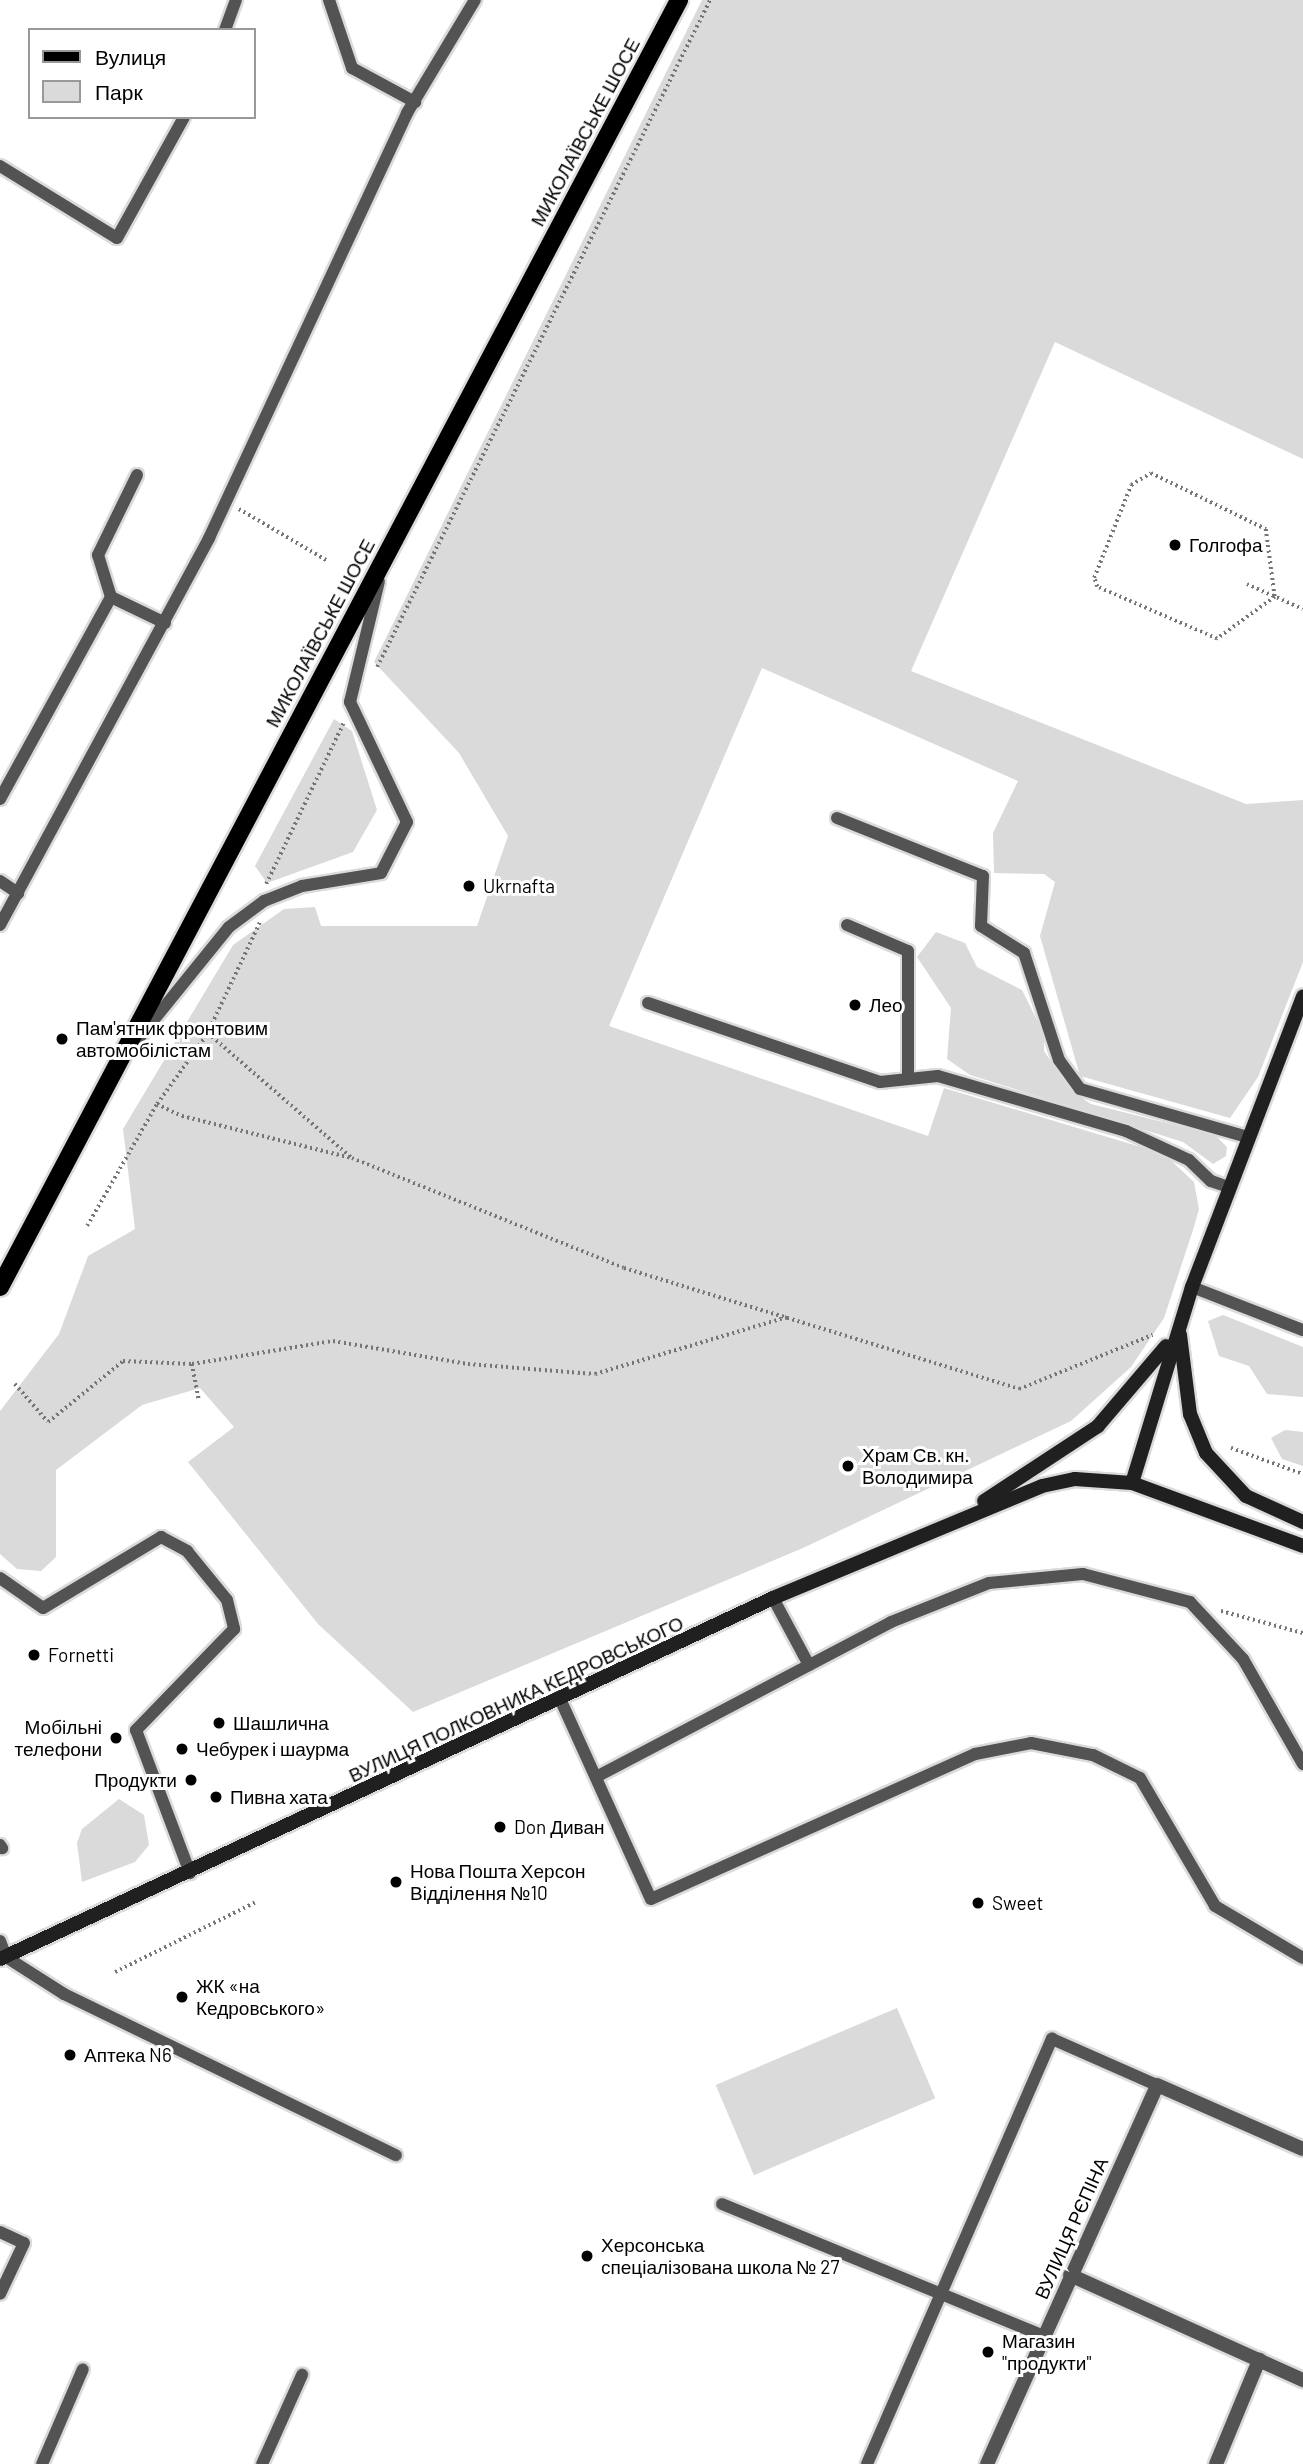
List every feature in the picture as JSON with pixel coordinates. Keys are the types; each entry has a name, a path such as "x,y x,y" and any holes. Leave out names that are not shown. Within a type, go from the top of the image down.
{"main road":[{"name":"МИКОЛАЇВСЬКЕ ШОСЕ","path":"0,1287 678,0"}],"street":[{"name":"ВУЛИЦЯ ПОЛКОВНИКА КЕДРОВСЬКОГО","path":"3,1958 561,1701 773,1598 972,1510 1075,1479 1132,1483 1192,1287 1303,996"},
{"name":"ВУЛИЦЯ ПОЛКОВНИКА КЕДРОВСЬКОГО","path":"972,1510 1098,1426 1156,1365 1180,1324"},
{"name":"ВУЛИЦЯ ПОЛКОВНИКА КЕДРОВСЬКОГО","path":"1180,1324 1190,1414 1206,1452 1246,1496 1303,1522"},
{"path":"1132,1483 1303,1546"},
{"path":"1157,2085 1303,2149"},
{"name":"ВУЛИЦЯ РЄПІНА","path":"987,2464 1157,2085"},
{"path":"1070,2275 1303,2380"},
{"path":"1216,2464 1259,2360"}],"lane":[{"path":"226,28 236,0"},
{"path":"329,0 352,68 415,102"},
{"path":"0,925 165,623 227,502 415,102 475,0"},
{"path":"0,166 117,238 183,119"},
{"path":"0,799 111,597 98,555 138,475"},
{"path":"111,1074 229,928 264,901 302,886 381,873 407,822 353,709 352,674 387,552"},
{"path":"111,597 165,623"},
{"path":"837,818 984,876 981,926 1024,953 1059,1060 1080,1088 1247,1137"},
{"path":"0,881 18,894"},
{"path":"846,925 908,951 908,1074"},
{"path":"648,1003 880,1082 908,1074 938,1076 1126,1130 1228,1187"},
{"path":"1192,1287 1303,1330"},
{"path":"0,1578 43,1608 161,1537 187,1550 227,1600 234,1629 136,1730 190,1873"},
{"path":"596,1777 891,1622 989,1583 1083,1573 1189,1602 1243,1659 1303,1764"},
{"path":"773,1598 810,1665"},
{"path":"561,1701 652,1899 975,1754 1031,1743 1093,1755 1140,1778 1216,1906 1303,1958"},
{"path":"0,1941 3,1958 88,2007 396,2155"},
{"path":"867,2464 939,2293 1052,2039 1157,2085"},
{"path":"722,2204 1044,2336"},
{"path":"0,2232 24,2243 0,2294"},
{"path":"42,2464 83,2370"},
{"path":"262,2464 302,2375"}],"path":[{"path":"375,671 710,0"},
{"path":"1151,474 1266,529 1275,597 1217,639 1106,596 1094,578 1131,485 1151,474"},
{"path":"227,502 328,561"},
{"path":"1247,584 1303,609"},
{"path":"87,1226 157,1104 208,1033 258,935 268,872 353,709"},
{"path":"208,1033 352,1157"},
{"path":"157,1104 182,1116 352,1157 624,1268 1019,1389 1180,1324"},
{"path":"15,1384 48,1422 123,1361 192,1364 334,1340 468,1364 595,1374 790,1317"},
{"path":"192,1364 199,1400"},
{"path":"1231,1448 1303,1474"},
{"path":"1189,1602 1303,1633"},
{"path":"115,1972 256,1902"}],"green space":[{"path":"702,0 1303,0 1303,459 1055,342 911,671 1246,804 1303,800 1303,962 1258,1077 1230,1118 1080,1076 1040,936 1055,882 1044,874 994,873 993,833 1018,781 762,668 609,1026 928,1136 944,1088 1164,1154 1194,1182 1199,1209 1164,1318 1131,1367 1071,1421 803,1548 413,1712 318,1624 188,1462 234,1427 200,1388 142,1405 56,1470 56,1557 41,1571 17,1569 0,1554 0,1411 59,1334 88,1256 135,1229 123,1129 233,945 284,909 315,907 321,926 477,926 508,836 459,753 374,662"},
{"path":"334,719 352,731 377,810 353,852 267,883 255,866"},
{"path":"936,932 965,943 977,967 1022,990 1044,1034 1044,1051 1071,1091 1091,1104 1215,1135 1227,1147 1226,1156 1213,1164 1183,1142 970,1075 947,1059 951,1008 917,957"},
{"path":"1223,1315 1303,1347 1303,1397 1267,1394 1249,1366 1219,1356 1208,1321"},
{"path":"1285,1430 1303,1432 1303,1466 1282,1459 1271,1438"},
{"path":"119,1799 144,1815 149,1845 135,1862 82,1882 77,1843 82,1829"},
{"path":"897,2008 935,2098 754,2175 716,2085"}],"place":[{"name":"Голгофа","path":"1175,545"},
{"name":"Ukrnafta","path":"469,886"},
{"name":"Лео","path":"855,1005"},
{"name":"Пам'ятник фронтовим автомобілістам","path":"62,1039"},
{"name":"Храм Св. кн. Володимира","path":"848,1466"},
{"name":"Fornetti","path":"34,1655"},
{"name":"Шашлична","path":"219,1723"},
{"name":"Мобільні телефони","path":"116,1738"},
{"name":"Чебурек і шаурма","path":"182,1749"},
{"name":"Продукти","path":"191,1780"},
{"name":"Пивна хата","path":"216,1797"},
{"name":"Don Диван","path":"500,1827"},
{"name":"Нова Пошта Херсон Відділення №10","path":"396,1882"},
{"name":"Sweet","path":"978,1903"},
{"name":"ЖК «на Кедровського»","path":"182,1997"},
{"name":"Аптека N6","path":"70,2055"},
{"name":"Херсонська спеціалізована школа № 27","path":"587,2256"},
{"name":"Магазин \"продукти\"","path":"988,2352"}]}
